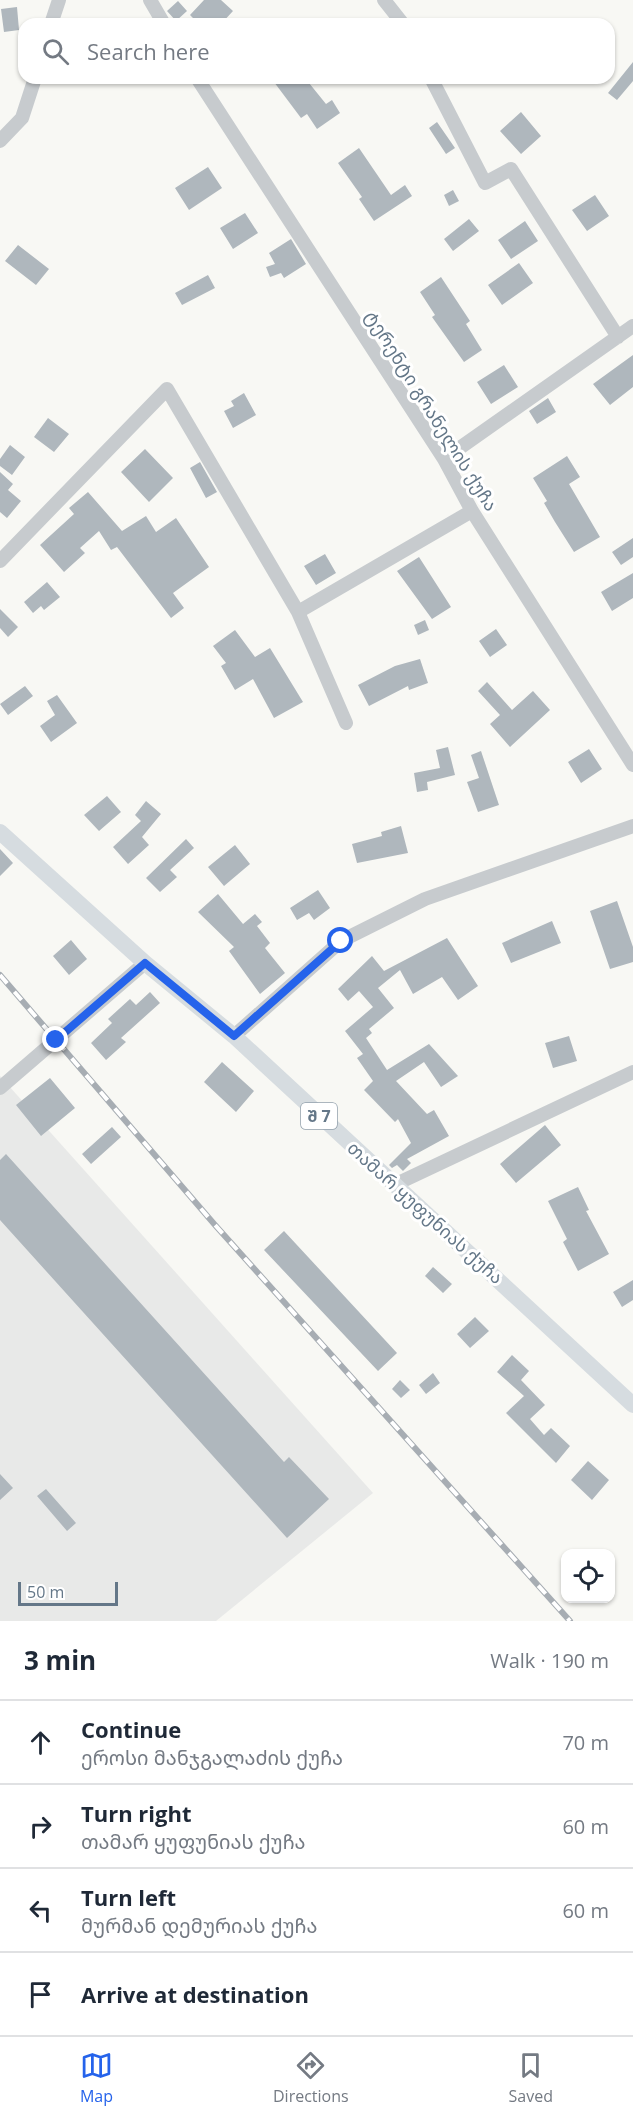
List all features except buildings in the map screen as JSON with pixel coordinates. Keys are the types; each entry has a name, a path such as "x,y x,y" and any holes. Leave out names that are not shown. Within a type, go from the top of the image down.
{"main road":[{"name":"თამარ ყუფუნიას ქუჩა","path":"0,832 145,963 234,1036 633,1405"}],"street":[{"path":"53,18 59,0"},
{"path":"150,0 160,18"},
{"path":"384,0 398,18"},
{"path":"0,141 5,131 22,118 33,84"},
{"name":"ტერენტი გრანელის ქუჩა","path":"200,84 444,459 472,511 633,765"},
{"path":"434,84 485,183 511,170 618,337"},
{"path":"444,459 633,326"},
{"path":"0,561 167,389 298,612 346,723"},
{"path":"298,612 472,511"},
{"path":"234,1036 341,941 425,899 633,826"},
{"path":"0,1088 145,963"},
{"path":"394,1185 633,1072"}],"shaded area":[{"path":"0,1076 373,1493 216,1621 0,1621"}],"railway":[{"path":"0,975 215,1225 570,1621"}],"route":[{"path":"56,1040 145,963 234,1036 341,941"}]}
